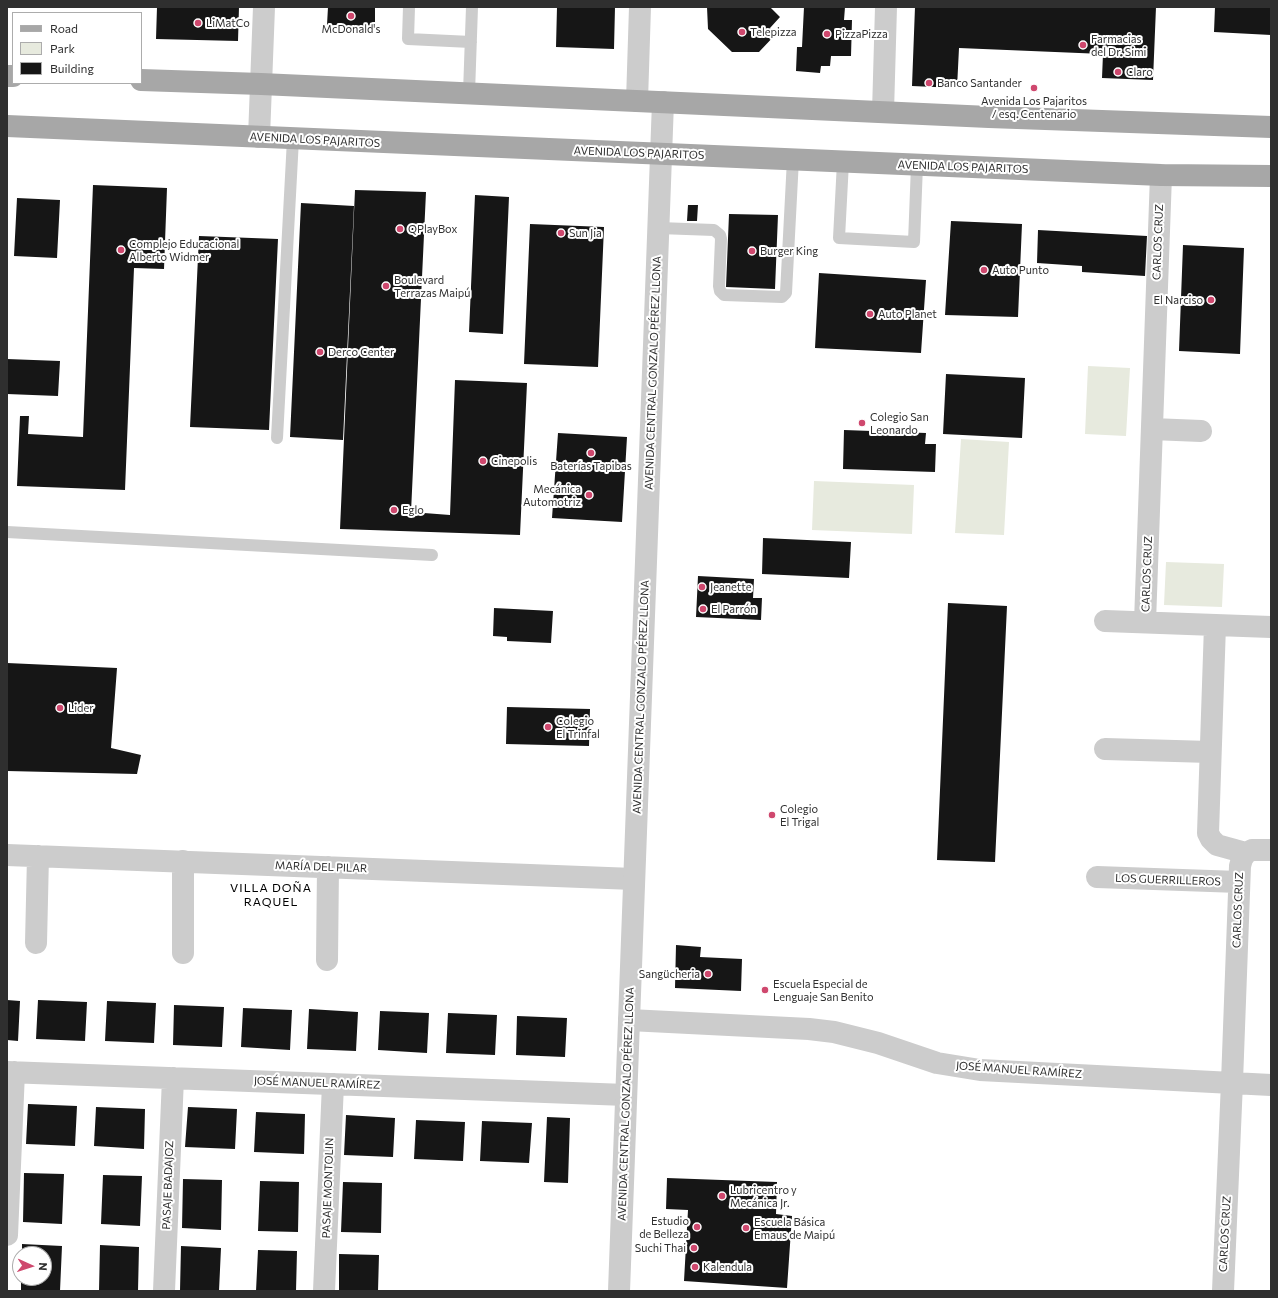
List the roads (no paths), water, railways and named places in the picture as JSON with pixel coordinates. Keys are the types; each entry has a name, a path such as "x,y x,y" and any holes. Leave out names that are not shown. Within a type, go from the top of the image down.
{"main road":[{"path":"142,80 1271,127"},
{"name":"AVENIDA LOS PAJARITOS","path":"9,130 259,137 1161,175 1271,176"}],"street":[{"path":"259,137 264,7"},
{"path":"637,101 640,7"},
{"path":"883,112 886,7"},
{"name":"AVENIDA CENTRAL GONZALO PÉREZ LLONA","path":"619,1291 663,102"},
{"name":"CARLOS CRUZ","path":"1145,622 1161,175"},
{"path":"1152,429 1201,431"},
{"name":"CARLOS CRUZ","path":"1105,621 1271,627"},
{"path":"1215,625 1208,833 1211,839 1217,844 1246,854 1252,850 1271,850"},
{"path":"1104,749 1210,752"},
{"name":"CARLOS CRUZ","path":"1223,1291 1239,882 1240,866 1242,859 1246,854"},
{"name":"MARÍA DEL PILAR","path":"7,855 634,879"},
{"path":"36,943 38,856"},
{"path":"182,953 183,861"},
{"path":"327,960 328,867"},
{"name":"LOS GUERRILLEROS","path":"1097,877 1239,882"},
{"name":"JOSÉ MANUEL RAMÍREZ","path":"629,1020 808,1029 834,1032 872,1041 937,1063 980,1070 1271,1085"},
{"path":"7,1235 10,1072"},
{"name":"JOSÉ MANUEL RAMÍREZ","path":"10,1072 626,1095"},
{"name":"PASAJE BADAJOZ","path":"164,1291 173,1078"},
{"name":"PASAJE MONTOLIN","path":"324,1291 333,1084"}],"lane":[{"path":"409,7 408,39 471,42"},
{"path":"469,93 472,7"},
{"path":"277,438 293,139"},
{"path":"658,228 714,230 720,235 719,286 720,291 724,295 782,297 786,293 794,159"},
{"path":"843,162 840,238 914,242 917,165"},
{"path":"7,532 432,555"}],"place":[{"name":"McDonald's","path":"351,16"},
{"name":"LiMatCo","path":"198,23"},
{"name":"Telepizza","path":"742,32"},
{"name":"PizzaPizza","path":"827,34"},
{"name":"Farmacias del Dr. Simi","path":"1083,45"},
{"name":"Claro","path":"1118,72"},
{"name":"Banco Santander","path":"929,83"},
{"name":"Avenida Los Pajaritos / esq. Centenario","path":"1034,88"},
{"name":"QPlayBox","path":"400,229"},
{"name":"Sun Jia","path":"561,233"},
{"name":"Complejo Educacional Alberto Widmer","path":"121,250"},
{"name":"Burger King","path":"752,251"},
{"name":"Auto Punto","path":"984,270"},
{"name":"Boulevard Terrazas Maipú","path":"386,286"},
{"name":"El Narciso","path":"1211,300"},
{"name":"Auto Planet","path":"870,314"},
{"name":"Derco Center","path":"320,352"},
{"name":"Colegio San Leonardo","path":"862,423"},
{"name":"Baterías Tapibas","path":"591,453"},
{"name":"Cinepolis","path":"483,461"},
{"name":"Mecánica Automotriz","path":"589,495"},
{"name":"Eglo","path":"394,510"},
{"name":"Jeanette","path":"702,587"},
{"name":"El Parrón","path":"703,609"},
{"name":"Lider","path":"60,708"},
{"name":"Colegio El Trinfal","path":"548,727"},
{"name":"Colegio El Trigal","path":"772,815"},
{"name":"Sangücheria","path":"708,974"},
{"name":"Escuela Especial de Lenguaje San Benito","path":"765,990"},
{"name":"Lubricentro y Mecánica Jr.","path":"722,1196"},
{"name":"Estudio de Belleza","path":"697,1227"},
{"name":"Escuela Básica Emaus de Maipú","path":"746,1228"},
{"name":"Suchi Thai","path":"694,1248"},
{"name":"Kalendula","path":"695,1267"}],"district":[{"name":"VILLA DOÑA RAQUEL","path":"271,895"}]}
